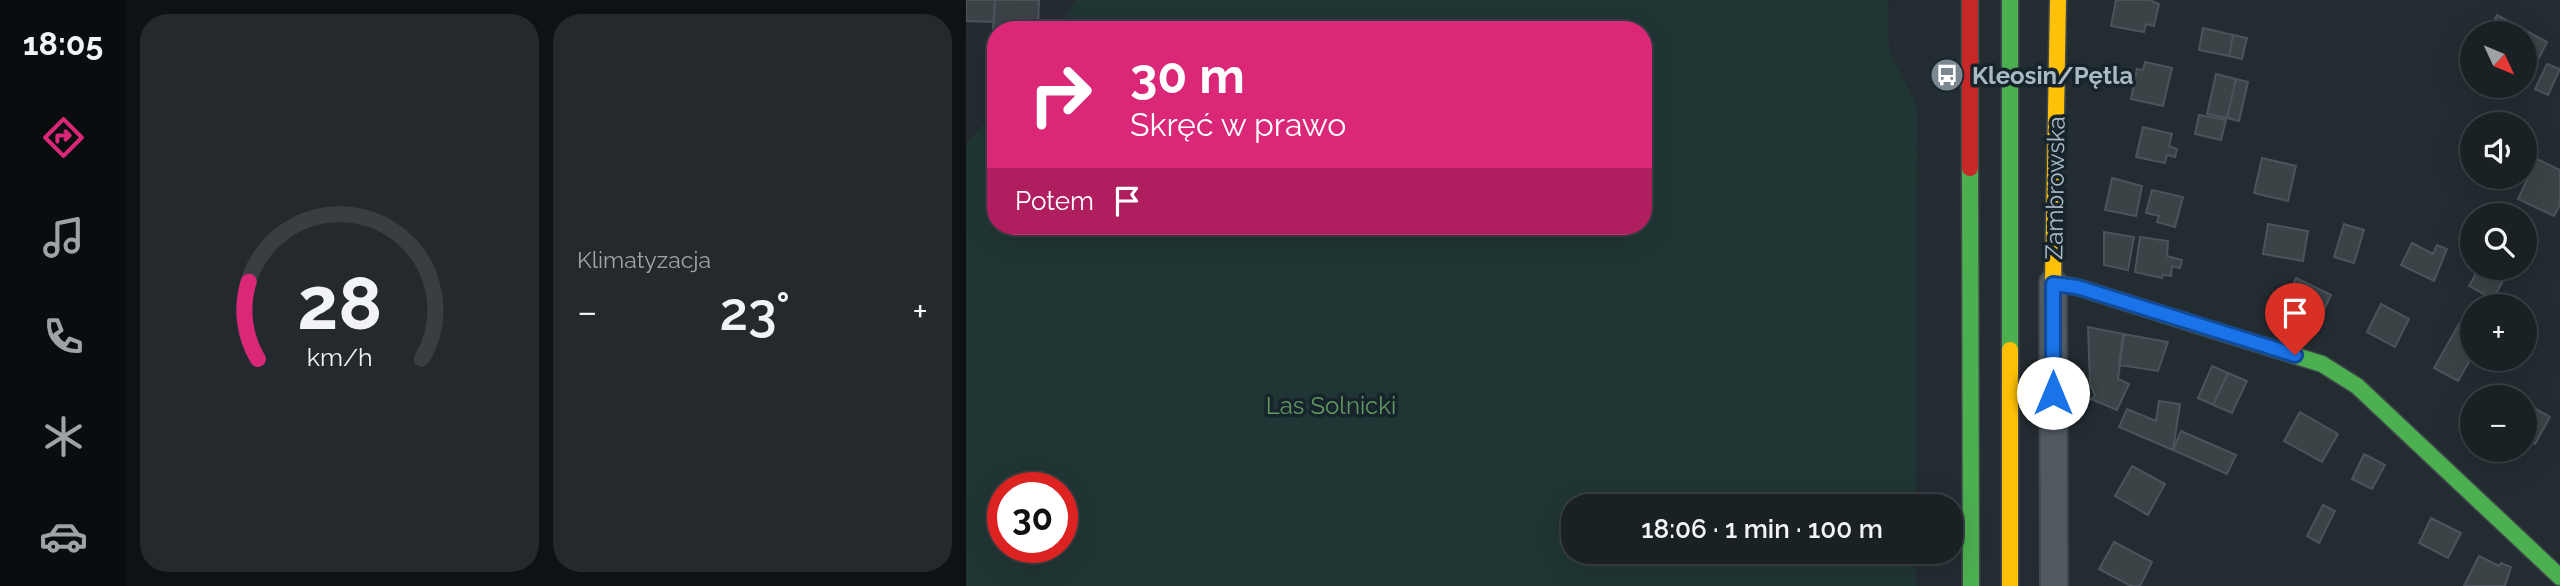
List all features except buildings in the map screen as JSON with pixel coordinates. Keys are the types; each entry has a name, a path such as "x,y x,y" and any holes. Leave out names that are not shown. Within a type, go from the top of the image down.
{"main road":[{"path":"1970,0 1971,586"},
{"name":"Zambrowska","path":"2010,0 2010,586"},
{"name":"Zambrowska","path":"2053,284 2057,0"},
{"path":"2053,284 2077,287 2322,364 2357,386 2386,410 2560,577"}],"street":[{"name":"Zambrowska","path":"2053,284 2053,586"}],"green space":[{"name":"Las Solnicki","path":"1077,0 1888,0 1889,52 1917,106 1916,494 1561,494 1561,564 1916,564 1916,586 966,586 966,145 987,119 987,235 1652,235 1652,21 1062,21"}],"traffic: fast":[{"path":"2010,0 2010,350"},
{"path":"1970,168 1971,586"},
{"path":"2213,330 2322,364 2357,386 2560,577"}],"traffic: slow":[{"path":"2058,0 2053,283 2077,287 2213,330"},
{"path":"2010,350 2010,586"}],"traffic: jam":[{"path":"1970,0 1970,168"}],"place":[{"name":"Kleosin/Pętla","path":"1947,75"}],"route":[{"path":"2053,393 2053,284 2077,287 2295,355"}]}
